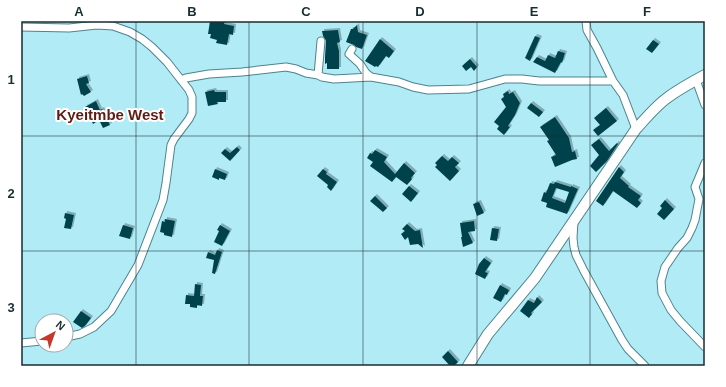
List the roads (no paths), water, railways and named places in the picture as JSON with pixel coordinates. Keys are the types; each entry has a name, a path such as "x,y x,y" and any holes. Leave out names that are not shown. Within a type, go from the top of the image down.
{"street":[{"path":"586,21 586,30 613,80 623,95 636,129"},
{"path":"21,27 69,28 97,25 113,26 130,32 152,47 167,62 189,90 192,97 192,113 171,145 163,200 138,265 111,311 94,327 74,335"},
{"path":"318,74 321,41"},
{"path":"352,49 349,54 371,77"},
{"path":"181,80 194,76 210,74 286,67 334,79 371,77 399,82 428,90 469,89 505,79 613,80"},
{"path":"189,90 194,76"},
{"path":"468,366 488,334 535,278 636,129 647,116 666,98 700,78 705,105"},
{"path":"705,163 695,187 699,199 695,220 687,238 665,267 661,281 665,301 680,321 705,347"},
{"path":"574,221 573,238 576,255 622,340 635,357 645,366"},
{"path":"21,343 34,342"}],"district":[{"name":"Kyeitmbe West","path":"110,114"}]}
